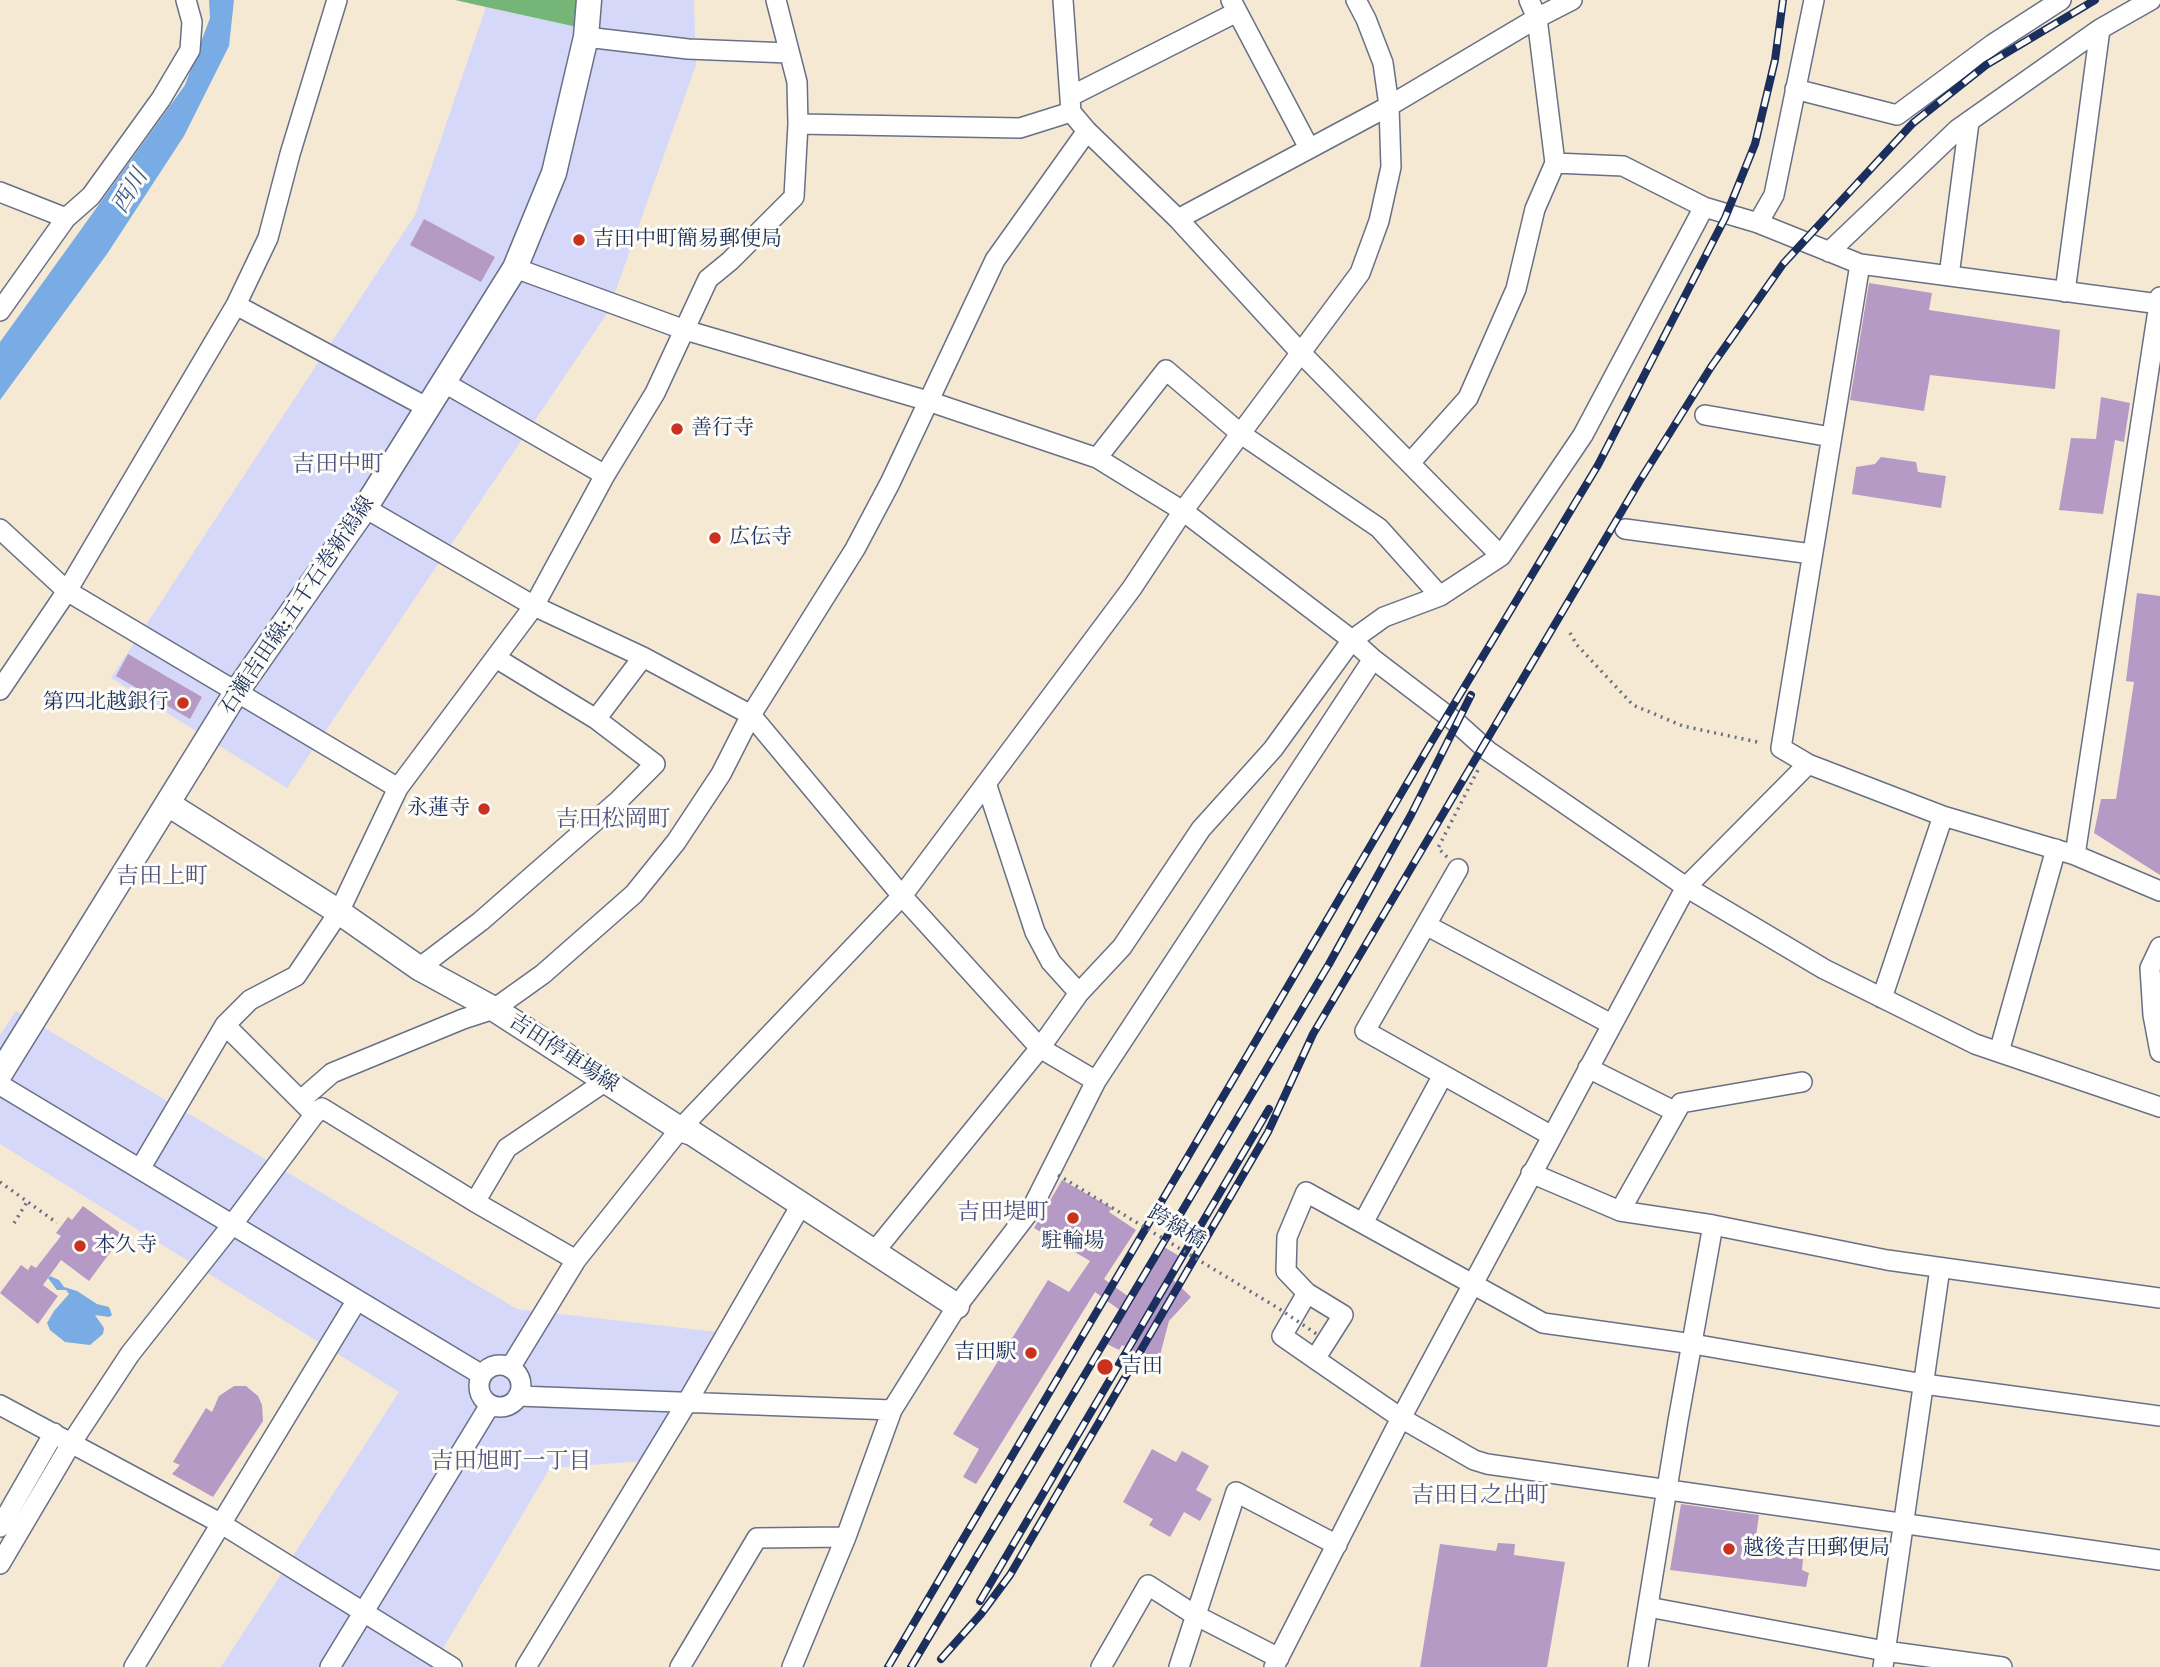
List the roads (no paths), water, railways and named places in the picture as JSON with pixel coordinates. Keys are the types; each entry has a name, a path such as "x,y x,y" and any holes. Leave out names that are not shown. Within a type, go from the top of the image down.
{"main road":[{"name":"石瀬吉田線;五千石巻新潟線","path":"0,1074 237,691 365,508 515,268 554,173 586,37 589,0"},
{"name":"吉田停車場線","path":"168,804 339,912 419,968 494,1009 680,1129 692,1133 957,1306"}],"street":[{"path":"0,311 66,218 91,196 161,99 190,50 192,22 186,0"},
{"path":"0,690 67,591 236,306 268,238 290,154 337,0"},
{"path":"140,1169 225,1025 250,1000 296,976 339,912 398,788 534,606 604,475 655,393 708,279 730,261 794,197 797,82 776,0"},
{"path":"1063,0 1071,104 1087,131 1178,219 1300,352 1501,556"},
{"path":"510,1368 576,1260 680,1129 902,896 987,786 1132,588 1183,511 1360,273 1379,221 1391,167 1389,107 1383,63 1356,0"},
{"path":"1178,219 1389,107 1533,9 1572,0"},
{"path":"1758,223 1774,195 1813,5 1830,0"},
{"path":"1795,89 1897,115 1993,44 2061,0"},
{"path":"1829,252 1958,129 2100,29 2151,0"},
{"path":"798,124 1020,128 1071,104 1234,6 1309,148"},
{"path":"1410,463 1468,398 1516,289 1535,209 1555,163 1533,9"},
{"path":"2065,292 2100,29"},
{"path":"586,37 688,49 788,53"},
{"path":"1949,276 1969,122"},
{"path":"0,1527 63,1437 232,1225 307,1107 332,1073 494,1009 543,974 634,894 676,842 722,774 751,715 855,548 890,483 996,260 1087,131"},
{"path":"1555,163 1623,166 1704,207 1758,223 1860,264 2160,302 2075,855"},
{"path":"0,192 66,218"},
{"path":"874,1252 1040,1048 1079,993 1122,947 1201,829 1273,749 1352,640 1384,617 1440,596 1501,556 1583,435 1704,207"},
{"path":"1860,264 1782,748 1808,764 1943,816 2075,855 2160,891"},
{"path":"515,268 685,330 928,401 1097,458 1183,511 1352,640 1488,751 1686,887 1824,969 1975,1045 2160,1107"},
{"path":"236,306 428,408"},
{"path":"1097,458 1166,370 1241,434 1379,528 1440,596"},
{"path":"443,382 604,475"},
{"path":"1705,415 1831,437"},
{"path":"365,508 534,606 643,657 751,715 902,896 1040,1048 1096,1081"},
{"path":"1625,528 1812,554"},
{"path":"0,529 67,591 398,788"},
{"path":"596,719 643,657"},
{"path":"419,968 481,921 618,801 654,764 596,719 496,658"},
{"path":"792,1667 846,1537 892,1410 957,1306 1032,1208 1096,1081 1373,659"},
{"path":"1101,1667 1148,1585 1277,1663 1401,1418 1686,887 1808,764"},
{"path":"987,786 1035,932 1051,962 1079,993"},
{"path":"1882,999 1943,816"},
{"path":"1999,1052 2056,849"},
{"path":"1458,869 1365,1031 1552,1136"},
{"path":"1426,925 1611,1024"},
{"path":"2160,947 2150,968 2153,1015 2160,1052"},
{"path":"225,1025 307,1107 322,1108 576,1260"},
{"path":"1588,1068 1676,1112"},
{"path":"1363,1223 1443,1075"},
{"path":"475,1202 507,1148 606,1081"},
{"path":"1620,1211 1681,1103 1802,1082"},
{"path":"0,1085 482,1375"},
{"path":"1531,1173 1620,1211 1940,1268 2160,1298"},
{"path":"1315,1359 1343,1315 1307,1293 1286,1271 1287,1237 1306,1192 1543,1323 1693,1344 1924,1384 2160,1416"},
{"path":"526,1667 686,1404 801,1205"},
{"path":"1638,1667 1713,1226"},
{"path":"1884,1659 1940,1268"},
{"path":"1307,1293 1282,1336 1401,1418 1474,1460 2160,1560"},
{"path":"134,1667 357,1300"},
{"path":"493,1366 510,1368 520,1380 518,1396 504,1407 490,1405 479,1388 482,1375 493,1366"},
{"path":"518,1396 892,1410"},
{"path":"0,1405 220,1523 452,1667"},
{"path":"330,1667 490,1405"},
{"path":"0,1564 63,1437"},
{"path":"1179,1667 1236,1492 1337,1545"},
{"path":"680,1667 757,1538 846,1537"},
{"path":"1648,1607 1884,1659 2002,1667"}],"water":[{"name":"西川","path":"209,0 234,0 229,46 184,136 107,254 0,400 0,342 185,85 210,18"},
{"path":"50,1276 59,1280 64,1287 77,1291 97,1304 109,1307 112,1315 109,1317 95,1315 104,1328 103,1334 90,1345 65,1342 50,1330 47,1323 69,1294 66,1290 57,1290 48,1278"}],"railway":[{"path":"888,1667 1432,741 1598,465 1725,218 1755,144 1775,60 1783,0"},
{"path":"941,1659 981,1614 1010,1575 1268,1132 1313,1034 1639,482 1711,367 1783,264 1913,123 1986,65 2095,0"},
{"path":"911,1667 1329,964 1411,815 1471,695"},
{"path":"980,1601 1269,1109"}],"place":[{"name":"吉田中町簡易郵便局","path":"579,240"},
{"name":"善行寺","path":"677,429"},
{"name":"広伝寺","path":"715,538"},
{"name":"第四北越銀行","path":"183,703"},
{"name":"永蓮寺","path":"484,809"},
{"name":"駐輪場","path":"1073,1218"},
{"name":"本久寺","path":"80,1246"},
{"name":"吉田駅","path":"1031,1353"},
{"name":"吉田","path":"1105,1367"},
{"name":"越後吉田郵便局","path":"1729,1549"}],"district":[{"name":"吉田中町","path":"338,465"},
{"name":"吉田松岡町","path":"613,820"},
{"name":"吉田上町","path":"162,877"},
{"name":"吉田堤町","path":"1003,1213"},
{"name":"吉田旭町一丁目","path":"511,1462"},
{"name":"吉田日之出町","path":"1480,1496"}]}
